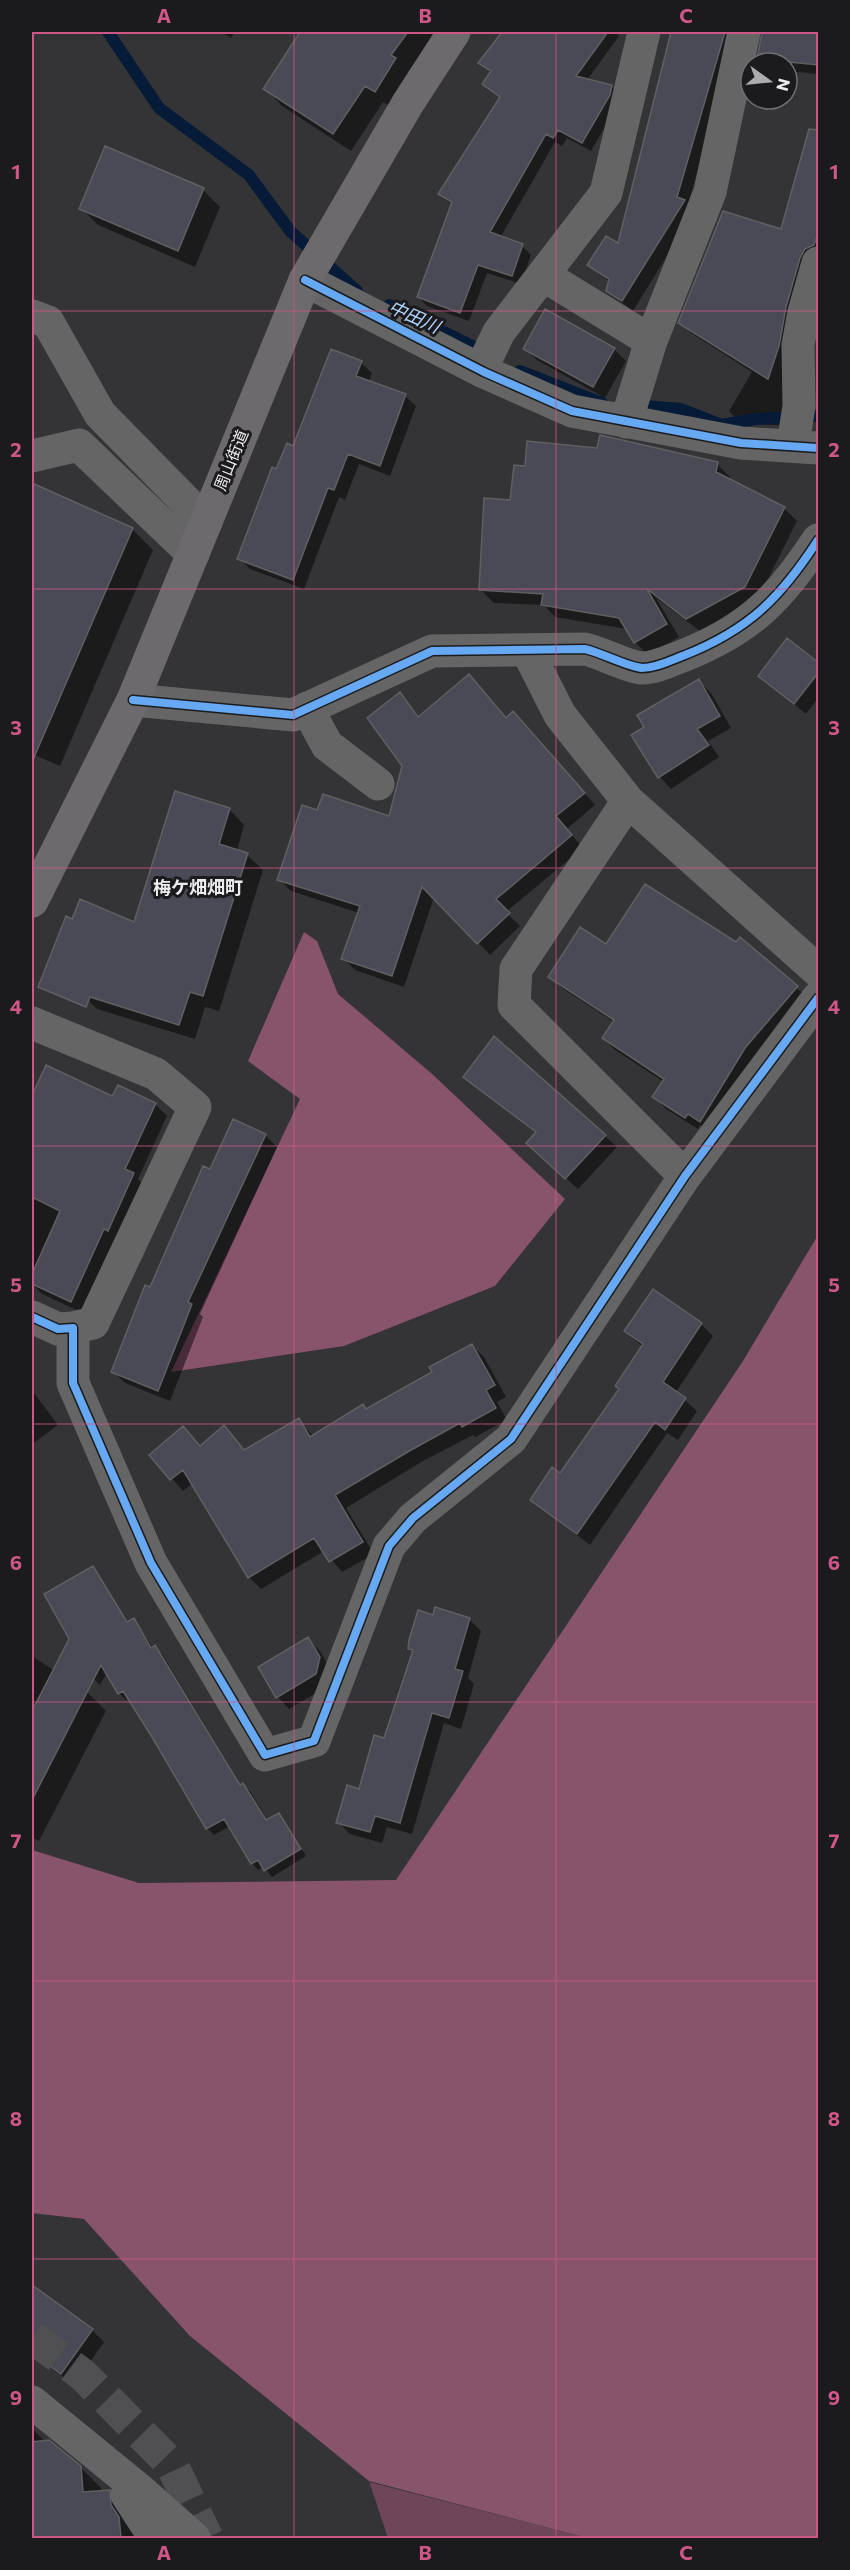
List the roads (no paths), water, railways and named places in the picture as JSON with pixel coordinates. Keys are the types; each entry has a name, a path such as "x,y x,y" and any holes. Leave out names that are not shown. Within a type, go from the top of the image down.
{"highway":[{"name":"周山街道","path":"32,902 133,700 307,277 408,103 454,32"}],"street":[{"path":"489,357 499,332 606,194 644,32"},
{"path":"626,422 651,341 710,192 744,32"},
{"path":"307,277 489,357 572,411 741,443 806,446 800,406 798,345 804,312 819,262"},
{"path":"543,275 651,341"},
{"path":"32,316 48,322 100,414 206,522"},
{"path":"32,456 79,445 193,554"},
{"path":"133,700 293,715 432,651 585,649 607,655 630,666 656,666 724,638 750,620 774,600 796,574 819,540"},
{"path":"527,650 560,715 628,801 819,971"},
{"path":"307,708 327,745 378,784"},
{"path":"628,801 516,969 514,1005 685,1176"},
{"path":"73,1328 73,1383 151,1563 265,1755 314,1741 389,1546 413,1518 511,1439 685,1176 819,998"},
{"path":"32,1023 156,1074 195,1107 93,1323 58,1329 32,1317"},
{"path":"32,2402 194,2538"},
{"path":"106,2463 155,2538"}],"waterway":[{"name":"中田川","path":"108,32 159,108 249,175 290,231 357,291"},
{"name":"中田川","path":"389,305 486,353"},
{"name":"中田川","path":"520,371 602,403"},
{"name":"中田川","path":"631,405 681,409 722,425 755,419 818,416"}],"tunnel":[{"path":"32,2337 83,2375 172,2465 207,2538"}],"district":[{"name":"梅ケ畑畑町","path":"198,888"}]}
